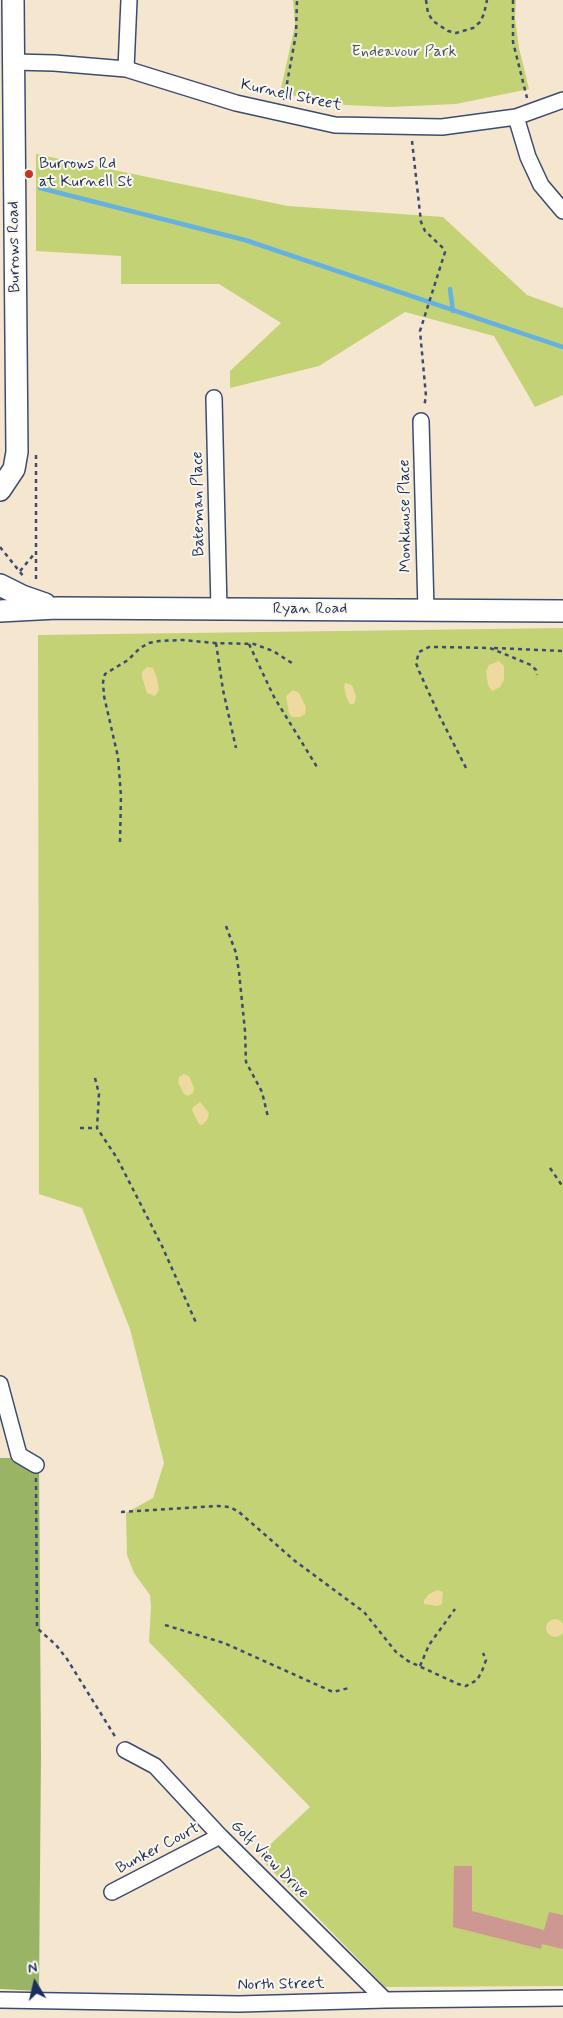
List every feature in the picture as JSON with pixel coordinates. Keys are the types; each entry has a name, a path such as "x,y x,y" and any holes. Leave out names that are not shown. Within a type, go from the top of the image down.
{"street":[{"name":"Burrows Road","path":"0,490 14,469 17,452 13,0"},
{"path":"126,69 129,0"},
{"name":"Kurnell Street","path":"14,62 126,69 236,103 335,125 442,127 523,114 563,100"},
{"path":"523,114 528,157 541,186 563,211"},
{"name":"Bateman Place","path":"214,398 219,610"},
{"name":"Monkhouse Place","path":"421,421 426,610"},
{"name":"Ryan Road","path":"0,585 22,596 57,608"},
{"name":"Ryan Road","path":"0,611 57,608 563,611"},
{"path":"0,1384 19,1455 36,1465"},
{"name":"Golf View Drive","path":"125,1750 155,1766 220,1836 385,2000"},
{"name":"Bunker Court","path":"112,1892 220,1836"},
{"name":"North Street","path":"0,2000 239,2004 563,1998"}],"path":[{"path":"281,113 296,34 297,0"},
{"path":"426,0 428,13 433,21 448,32 456,33 473,28 480,22 487,0"},
{"path":"513,0 513,42 523,114"},
{"path":"409,127 415,158 421,222 425,231 445,252 420,331 426,396 421,421"},
{"path":"0,547 29,583"},
{"path":"20,571 36,552"},
{"path":"120,842 118,757 106,705 103,677 149,643 183,640 259,645 292,663"},
{"path":"216,643 223,690 236,748"},
{"path":"249,644 274,697 317,767"},
{"path":"466,768 419,671 417,657 420,652 430,647 563,651"},
{"path":"490,648 531,665 536,670 537,675"},
{"path":"226,926 236,953 239,972 246,1062 262,1092 268,1117"},
{"path":"95,1078 99,1094 98,1128 117,1158 158,1238 197,1324"},
{"path":"80,1128 98,1128"},
{"path":"550,1168 563,1187"},
{"path":"36,1465 36,1628 56,1645 67,1659 107,1725 125,1750"},
{"path":"121,1512 218,1506 230,1507 239,1512 300,1565 364,1612 396,1652 408,1661 458,1684 469,1685 477,1680 485,1666 486,1660 483,1653"},
{"path":"420,1666 429,1646 455,1609"},
{"path":"165,1625 224,1643 333,1692 349,1688"}],"green space":[{"name":"Endeavour Park","path":"293,0 516,0 515,18 519,48 529,89 456,104 390,107 346,105 280,93 295,25"},
{"path":"36,154 288,206 443,217 527,295 563,308 563,395 535,407 494,336 405,312 319,366 230,388 230,371 281,323 219,284 121,284 121,256 36,251"},
{"path":"563,628 563,1986 385,1987 258,1856 310,1807 149,1642 150,1595 134,1573 127,1555 126,1513 153,1498 164,1463 130,1329 82,1208 39,1194 38,635"},
{"path":"0,1458 39,1458 41,1754 39,1991 0,1989"}],"sand":[{"path":"499,661 504,666 504,680 500,687 492,691 488,685 486,671 489,665"},
{"path":"147,667 153,668 157,678 159,690 155,696 147,693 142,677 142,672"},
{"path":"345,683 352,685 356,696 355,702 352,705 346,696"},
{"path":"293,690 299,693 306,707 305,714 300,717 292,717 289,713 286,696"},
{"path":"184,1074 189,1076 194,1088 193,1093 188,1096 184,1094 178,1082 179,1077"},
{"path":"200,1102 209,1113 207,1120 202,1125 199,1124 192,1110"},
{"path":"438,1590 443,1592 442,1604 438,1606 424,1604 424,1600 429,1594"},
{"path":"555,1619 561,1622 564,1628 561,1634 555,1637 549,1634 546,1628 549,1622"}],"building":[{"path":"454,1866 472,1866 472,1911 544,1930 549,1912 563,1915 563,1949 542,1944 541,1949 453,1927"}],"waterway":[{"path":"40,188 245,240 563,347"},
{"path":"450,289 453,311"}],"place":[{"name":"Burrows Rd at Kurnell St","path":"29,174"}]}
